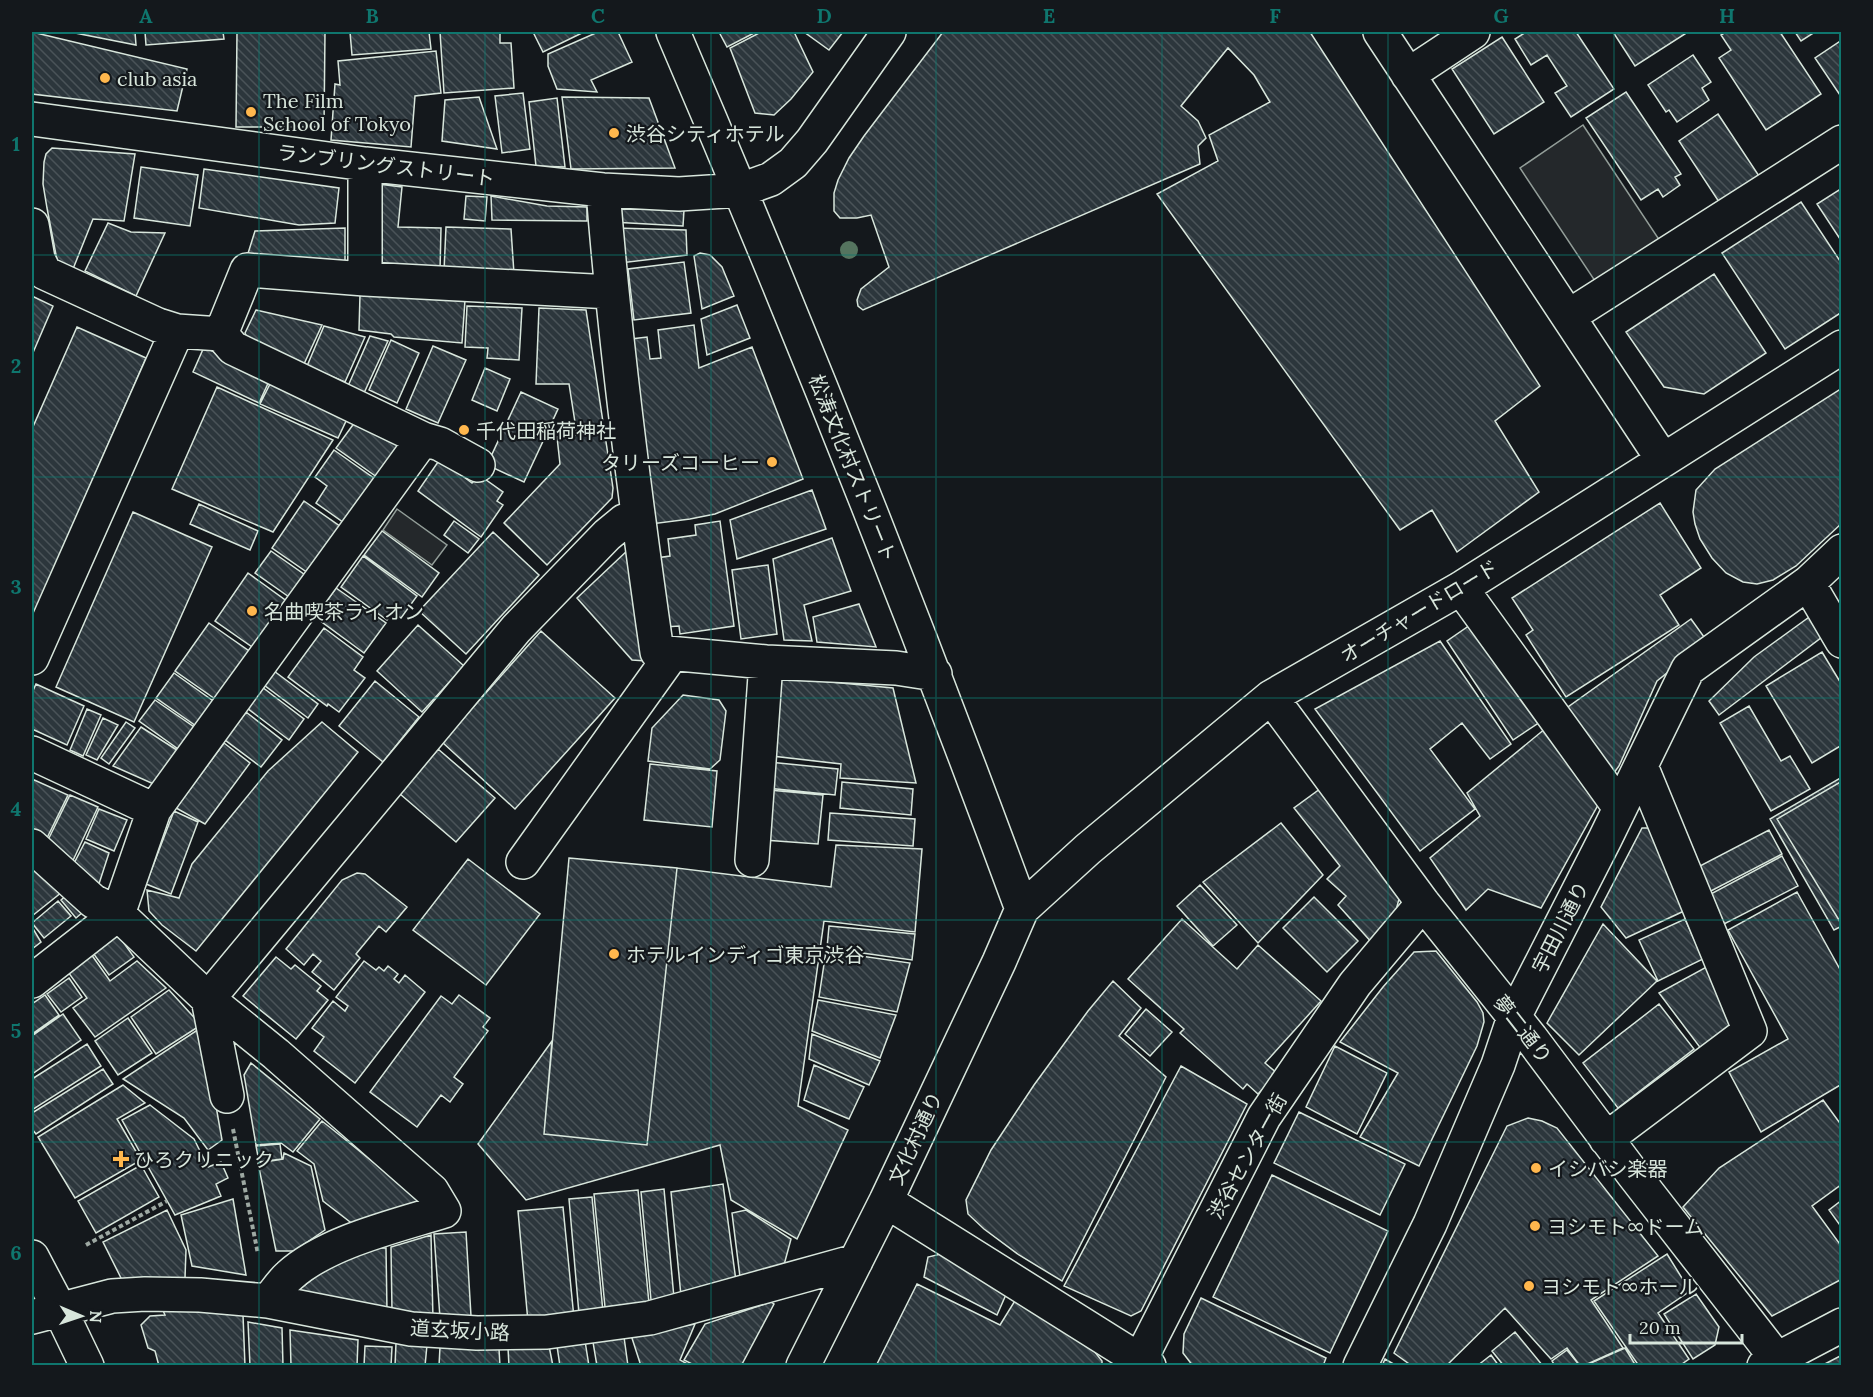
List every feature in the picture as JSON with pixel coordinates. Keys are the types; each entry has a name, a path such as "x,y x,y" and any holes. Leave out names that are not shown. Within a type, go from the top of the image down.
{"street":[{"name":"松涛文化村ストリート","path":"673,32 741,190 935,674 1022,909"},
{"name":"ランブリングストリート","path":"32,119 365,164 603,190 679,194 741,190 771,179 794,163 889,32"},
{"path":"1380,32 1663,460"},
{"path":"1408,75 1473,32"},
{"path":"1569,316 1842,142"},
{"path":"365,164 365,279"},
{"path":"603,190 611,292 657,652 766,662 896,668 935,674"},
{"path":"33,237 38,259 45,273 158,326 177,331 221,334 233,348 423,439 440,444 478,465"},
{"path":"221,334 247,270 365,279 611,292"},
{"path":"32,658 177,331"},
{"name":"オーチャードロード","path":"1022,909 1088,849 1271,697 1461,588 1842,346"},
{"path":"32,981 118,914 154,810 423,439"},
{"path":"208,999 516,628 607,535 624,521 638,517"},
{"name":"宇田川通り","path":"1360,1365 1430,1224 1498,1065 1514,1017 1688,669 1808,583 1842,551"},
{"path":"1808,583 1842,641"},
{"path":"1461,588 1620,808"},
{"path":"523,862 672,654"},
{"path":"752,860 766,662"},
{"name":"夢二通り","path":"1271,697 1423,903 1606,1138 1771,1362"},
{"path":"32,753 154,810"},
{"path":"1606,1138 1750,1031 1641,766"},
{"path":"32,846 93,901 118,914 208,999 276,1054 432,1191 444,1211 343,1244 312,1260 289,1276 268,1301"},
{"name":"渋谷センター街","path":"1142,1364 1264,1118 1355,984 1423,903"},
{"name":"文化村通り","path":"803,1365 886,1201 1022,909"},
{"path":"208,999 227,1096"},
{"path":"886,1201 1142,1364"},
{"path":"32,1257 46,1313 87,1365"},
{"name":"道玄坂小路","path":"46,1313 112,1296 200,1295 268,1301 411,1329 477,1333 547,1332 650,1318 856,1261"},
{"path":"1771,1362 1842,1325"}],"path":[{"path":"227,1096 268,1301"},
{"path":"86,1245 167,1201"}],"shaded area":[{"path":"1583,125 1660,241 1597,284 1520,168"},
{"path":"397,509 447,545 432,565 383,530"}],"building":[{"path":"32,32 187,69 177,111 32,94"},
{"path":"70,32 135,32 136,45"},
{"path":"145,32 223,32 224,39 146,45"},
{"path":"237,32 325,32 324,127 236,127"},
{"path":"350,32 429,32 431,49 352,55"},
{"path":"440,32 500,32 500,43 511,43 514,88 444,93"},
{"path":"533,32 581,32 582,33 543,52"},
{"path":"598,32 618,32 632,62 591,80 597,92 557,89 548,66 548,54"},
{"path":"719,32 756,32 727,47"},
{"path":"761,32 794,32 813,72 791,99 774,115 755,113 730,48"},
{"path":"804,32 843,32 829,50"},
{"path":"943,32 1310,32 1540,386 1495,421 1539,492 1457,552 1432,510 1400,530 1157,194 1218,161 1209,135 1270,102 1254,75 1228,48 1181,106 1198,121 1206,138 1198,146 1200,164 863,310 858,306 857,300 861,289 889,267 871,215 840,218 834,211 834,193 849,158"},
{"path":"1526,32 1576,32 1614,89 1571,117 1555,93 1567,86 1547,55 1531,65 1515,39"},
{"path":"1613,32 1688,32 1635,66"},
{"path":"1726,32 1780,32 1821,94 1766,130 1719,58 1731,50 1721,35"},
{"path":"1795,32 1815,32 1801,41"},
{"path":"1502,37 1544,102 1494,134 1452,69"},
{"path":"1842,40 1842,98 1815,58"},
{"path":"436,51 441,93 415,96 411,147 331,140 335,84 340,85 338,61"},
{"path":"1693,55 1711,82 1702,88 1709,100 1677,122 1669,110 1666,112 1648,85"},
{"path":"1626,92 1681,174 1675,177 1680,185 1663,197 1658,189 1641,200 1586,118"},
{"path":"523,93 530,149 502,153 495,96"},
{"path":"479,97 497,149 442,141 445,100"},
{"name":"渋谷シティホテル","path":"562,97 649,98 675,168 571,169"},
{"path":"557,98 565,167 536,166 529,102"},
{"path":"1718,114 1761,179 1721,205 1679,141"},
{"path":"52,148 135,154 124,221 93,219 73,269 57,260 47,208 43,184 44,162 46,154"},
{"path":"141,167 198,175 190,226 134,218"},
{"path":"204,169 339,188 335,223 299,225 199,208"},
{"path":"378,184 402,187 398,227 441,228 440,271 377,267"},
{"path":"1842,188 1842,242 1817,204"},
{"path":"466,196 487,197 485,221 464,219"},
{"path":"491,196 547,206 587,207 587,221 492,220"},
{"path":"1801,202 1842,264 1842,312 1785,349 1722,253"},
{"path":"613,206 684,210 683,226 612,222"},
{"path":"108,223 131,232 165,233 136,296 85,271"},
{"path":"446,227 511,229 514,274 444,271"},
{"path":"345,228 345,265 245,263 255,231"},
{"path":"616,228 686,230 687,255 620,263"},
{"path":"700,253 710,255 722,267 734,296 702,309 694,256"},
{"path":"684,262 691,313 634,320 628,269"},
{"path":"1714,274 1766,353 1704,394 1664,387 1626,332"},
{"path":"360,295 465,300 462,343 394,337 391,334 359,330"},
{"path":"32,296 53,306 32,355"},
{"path":"737,305 750,338 707,355 701,319"},
{"path":"467,306 522,308 519,360 487,358 488,348 465,347"},
{"path":"539,308 586,310 613,488 612,498 547,565 504,523 560,464 557,437 577,435 569,384 536,384"},
{"path":"256,310 322,325 304,364 248,340 245,333"},
{"path":"694,325 699,368 752,347 803,479 715,514 651,524 631,339 647,337 650,359 661,358 658,330"},
{"path":"324,326 365,337 345,382 307,366"},
{"path":"77,327 146,358 32,618 32,429"},
{"path":"370,336 388,341 364,393 348,386"},
{"path":"391,340 419,353 397,403 369,390"},
{"path":"433,346 466,360 438,423 406,409"},
{"path":"204,347 270,379 259,403 193,372"},
{"name":"千代田稲荷神社","path":"485,368 510,379 497,411 472,400"},
{"path":"271,382 347,419 338,438 260,404"},
{"path":"217,387 333,440 273,532 172,489"},
{"path":"1842,388 1842,523 1796,566 1773,580 1757,584 1743,582 1726,573 1712,558 1700,539 1693,512 1696,490 1715,469"},
{"path":"521,392 558,409 524,482 487,465"},
{"path":"355,422 402,442 381,480 336,448"},
{"path":"334,450 378,481 347,525 316,503 327,486 315,477"},
{"path":"440,459 472,483 479,475 503,492 497,501 503,505 481,537 418,491"},
{"path":"812,490 826,529 737,559 730,520"},
{"path":"304,501 344,529 311,575 272,548"},
{"path":"1660,503 1701,568 1660,595 1679,625 1566,697 1526,635 1533,630 1512,598"},
{"path":"199,504 258,531 250,550 190,524"},
{"path":"133,512 212,547 134,722 56,687"},
{"path":"454,521 479,539 468,553 444,535"},
{"path":"720,521 734,626 680,634 679,626 665,627 656,558 670,556 668,539 696,535 695,525"},
{"path":"382,531 439,573 422,597 364,555"},
{"path":"493,532 539,575 466,654 419,611"},
{"path":"832,538 851,591 804,605 812,641 784,640 773,559"},
{"path":"629,549 646,661 632,660 577,598"},
{"path":"271,551 308,577 292,599 255,573"},
{"path":"363,556 417,596 401,618 392,612 387,620 341,587"},
{"path":"768,565 777,634 741,639 732,570"},
{"name":"名曲喫茶ライオン","path":"248,573 288,602 255,649 215,621"},
{"path":"336,588 386,623 364,653 315,617"},
{"path":"859,604 876,647 817,642 813,617"},
{"path":"1812,615 1826,634 1719,715 1709,701 1754,657"},
{"path":"1691,619 1707,641 1657,681 1619,766 1609,780 1561,712"},
{"path":"209,623 252,653 218,701 175,671"},
{"path":"1473,623 1540,722 1513,740 1447,641"},
{"path":"418,625 464,666 422,712 377,671"},
{"path":"324,628 363,657 354,670 365,678 339,712 328,704 327,706 288,677"},
{"path":"541,631 615,698 515,809 442,742"},
{"path":"1440,641 1511,744 1490,759 1462,723 1430,749 1475,809 1420,851 1315,709"},
{"path":"1822,652 1842,685 1842,745 1812,763 1766,686"},
{"path":"274,671 318,704 308,718 264,685"},
{"path":"174,673 216,703 199,728 156,698"},
{"path":"779,677 893,688 916,783 840,778 841,764 772,756"},
{"path":"375,681 419,717 383,762 339,726"},
{"path":"36,684 84,706 67,745 32,729 32,693"},
{"path":"262,687 304,719 289,740 247,708"},
{"path":"683,695 719,700 726,711 720,760 710,769 648,761 652,728"},
{"path":"155,700 197,729 181,751 139,721"},
{"path":"1749,706 1781,761 1790,756 1810,789 1771,811 1720,723"},
{"path":"87,709 101,715 83,756 70,750"},
{"path":"246,712 282,740 261,767 225,740"},
{"path":"103,718 118,725 97,760 86,755"},
{"path":"126,722 135,728 109,764 101,758"},
{"path":"322,722 358,752 196,951 162,925 149,911 147,890 179,898 192,864 268,771"},
{"path":"141,727 180,752 156,785 113,766"},
{"path":"1546,728 1598,805 1541,908 1488,889 1466,910 1430,858 1480,816 1467,793"},
{"path":"224,743 250,763 205,824 176,808"},
{"path":"438,749 495,798 456,842 400,794"},
{"path":"769,762 838,769 835,795 767,788"},
{"path":"650,764 717,771 712,827 644,820"},
{"path":"1842,777 1842,926 1834,930 1770,819"},
{"path":"32,779 68,795 45,842 32,833"},
{"path":"1842,781 1842,925 1777,819"},
{"path":"842,782 913,789 911,815 840,808"},
{"path":"1324,786 1398,889 1399,899 1394,918 1374,945 1338,905 1346,896 1327,879 1340,866 1294,808"},
{"path":"769,790 823,795 818,844 764,840"},
{"path":"70,795 98,807 69,869 46,844"},
{"path":"99,809 127,820 114,851 86,839"},
{"path":"174,811 198,822 171,894 146,884"},
{"path":"830,813 915,819 913,846 828,840"},
{"path":"1281,823 1323,875 1258,943 1203,882"},
{"path":"1642,828 1652,828 1684,911 1626,938 1601,907"},
{"path":"1769,830 1782,854 1709,892 1696,868"},
{"path":"85,842 109,853 95,896 70,871"},
{"path":"836,845 922,849 915,932 824,921 798,1106 848,1130 797,1239 731,1200 720,1145 526,1200 478,1144 552,1041 544,1134 647,1145 677,868 831,887"},
{"path":"1782,856 1798,886 1722,925 1707,896"},
{"path":"32,858 67,888 32,916"},
{"name":"ホテルインディゴ東京渋谷","path":"569,858 677,868 647,1145 544,1134"},
{"path":"468,859 540,914 486,985 413,930"},
{"path":"357,873 365,874 407,907 386,932 379,926 356,954 360,958 334,990 312,972 321,961 313,954 304,965 286,949 342,880"},
{"path":"1200,885 1237,925 1213,946 1177,906"},
{"path":"73,889 89,907 76,918 61,900"},
{"path":"1797,892 1842,973 1842,1084 1761,1132 1729,1072 1788,1039 1728,930"},
{"path":"1314,897 1358,941 1327,972 1283,928"},
{"path":"58,901 71,916 44,938 32,923"},
{"path":"1182,919 1237,969 1258,945 1321,1001 1265,1063 1278,1074 1258,1094 1247,1084 1243,1089 1180,1033 1184,1029 1128,979"},
{"path":"1685,919 1703,959 1658,981 1639,940"},
{"path":"1603,924 1657,981 1579,1055 1547,1023"},
{"path":"829,926 915,934 912,960 827,948"},
{"path":"32,927 41,942 32,949"},
{"path":"118,935 134,957 109,975 93,953"},
{"path":"826,951 910,963 897,1012 819,997"},
{"path":"1436,951 1477,1002 1483,1013 1484,1022 1477,1046 1419,1166 1360,1137 1398,1073 1340,1042 1414,952"},
{"path":"91,954 110,981 137,961 166,988 95,1037 73,1008 87,998 68,972"},
{"path":"276,957 291,969 295,965 321,986 317,991 328,1000 296,1039 243,996"},
{"path":"364,961 376,970 379,967 384,971 388,966 398,974 394,979 399,983 405,975 425,992 355,1083 314,1051 324,1037 312,1028 333,1001 345,1011 348,1006 336,997"},
{"path":"1710,965 1731,1029 1702,1050 1659,993"},
{"path":"69,978 82,997 61,1012 47,994"},
{"path":"1113,981 1141,1008 1119,1036 1166,1077 1062,1281 1019,1255 984,1229 968,1214 966,1200 991,1150 1034,1085"},
{"path":"169,990 201,1025 156,1054 131,1017"},
{"path":"45,995 59,1015 32,1034 32,1004"},
{"path":"459,995 490,1018 483,1027 488,1031 454,1077 463,1084 450,1102 441,1095 417,1127 370,1092 441,996 452,1004"},
{"path":"818,1000 896,1015 880,1058 812,1031"},
{"path":"1659,1004 1694,1049 1618,1108 1583,1063"},
{"path":"1146,1009 1172,1032 1150,1056 1125,1034"},
{"path":"63,1014 81,1040 32,1074 32,1036"},
{"path":"128,1018 152,1053 118,1075 95,1041"},
{"path":"202,1027 222,1140 208,1150 184,1118 123,1079"},
{"path":"812,1034 880,1061 869,1085 809,1059"},
{"path":"87,1044 101,1066 32,1110 32,1079"},
{"path":"1335,1046 1387,1073 1357,1134 1306,1107"},
{"path":"251,1063 320,1119 293,1152 281,1143 256,1145 244,1075"},
{"path":"814,1065 864,1087 849,1119 804,1100"},
{"path":"1181,1066 1247,1104 1141,1311 1131,1316 1064,1286"},
{"path":"103,1069 113,1084 36,1134 32,1129 32,1113"},
{"path":"123,1085 145,1103 117,1119 141,1160 75,1198 38,1137"},
{"path":"1823,1100 1842,1126 1842,1184 1812,1206 1842,1247 1842,1279 1772,1316 1683,1207 1719,1168"},
{"path":"150,1105 194,1139 208,1167 221,1162 228,1178 216,1184 221,1196 175,1215 122,1120"},
{"path":"1299,1112 1405,1164 1380,1215 1274,1163"},
{"path":"1528,1118 1557,1128 1658,1256 1591,1300 1623,1348 1583,1366 1580,1366 1567,1348 1551,1359 1505,1308 1446,1366 1412,1366 1394,1353 1507,1126"},
{"path":"322,1121 417,1197 416,1206 354,1225 323,1201 314,1164 297,1151"},
{"path":"280,1144 282,1159 259,1162 256,1146"},
{"path":"284,1153 311,1166 325,1230 294,1251 276,1251 258,1163 283,1159"},
{"path":"141,1165 159,1197 96,1233 78,1201"},
{"path":"1272,1175 1388,1231 1330,1353 1213,1297"},
{"path":"723,1184 736,1281 681,1296 671,1192"},
{"path":"664,1189 674,1298 651,1300 641,1192"},
{"path":"638,1190 649,1303 605,1307 594,1194"},
{"path":"592,1197 603,1312 579,1314 569,1199"},
{"path":"233,1199 246,1275 192,1266 181,1215"},
{"path":"1842,1200 1842,1228 1829,1210"},
{"path":"563,1207 574,1318 528,1322 518,1211"},
{"path":"167,1210 186,1250 185,1278 122,1280 103,1242"},
{"path":"746,1210 791,1239 784,1265 741,1285 732,1213"},
{"path":"466,1232 471,1316 440,1318 434,1234"},
{"path":"431,1235 433,1319 392,1311 391,1247"},
{"path":"372,1248 386,1248 387,1311 294,1294 326,1268"},
{"path":"945,1253 1008,1290 997,1315 924,1277 928,1257"},
{"path":"1667,1254 1690,1291 1658,1313 1689,1359 1679,1366 1639,1366 1594,1301"},
{"path":"917,1284 1000,1325 1016,1299 1094,1351 1102,1361 1102,1366 876,1366"},
{"path":"1696,1294 1719,1327 1715,1345 1693,1359 1664,1314"},
{"path":"1201,1298 1326,1358 1323,1366 1193,1366 1183,1353 1184,1334"},
{"path":"771,1302 774,1304 741,1366 696,1366 684,1360 705,1324"},
{"path":"161,1306 243,1315 245,1366 159,1366 155,1351 148,1348 141,1325 150,1316 165,1315"},
{"path":"248,1322 282,1328 283,1366 250,1366"},
{"path":"695,1324 680,1360 691,1366 641,1366 631,1335"},
{"path":"290,1330 358,1340 357,1366 291,1366"},
{"path":"1515,1332 1543,1366 1504,1366 1492,1351"},
{"path":"624,1337 628,1366 597,1366 593,1342"},
{"path":"585,1341 589,1366 560,1366 557,1346"},
{"path":"396,1343 427,1345 425,1366 395,1366"},
{"path":"365,1346 392,1347 391,1366 364,1366"},
{"path":"549,1346 553,1366 509,1366 508,1348"},
{"path":"440,1347 499,1349 500,1366 439,1366"},
{"path":"1625,1348 1636,1366 1584,1366"},
{"path":"1567,1350 1580,1366 1555,1366 1552,1361"},
{"path":"1491,1355 1499,1366 1477,1366"},
{"path":"1842,1355 1842,1366 1821,1366"},
{"path":"1385,1359 1397,1366 1382,1366"}],"place":[{"name":"club asia","path":"105,78"},
{"name":"The Film School of Tokyo","path":"251,112"},
{"name":"渋谷シティホテル","path":"614,133"},
{"name":"千代田稲荷神社","path":"464,430"},
{"name":"タリーズコーヒー","path":"772,462"},
{"name":"名曲喫茶ライオン","path":"252,611"},
{"name":"ホテルインディゴ東京渋谷","path":"614,954"},
{"name":"ひろクリニック","path":"121,1159"},
{"name":"イシバシ楽器","path":"1536,1168"},
{"name":"ヨシモト∞ドーム","path":"1535,1226"},
{"name":"ヨシモト∞ホール","path":"1529,1286"}]}
